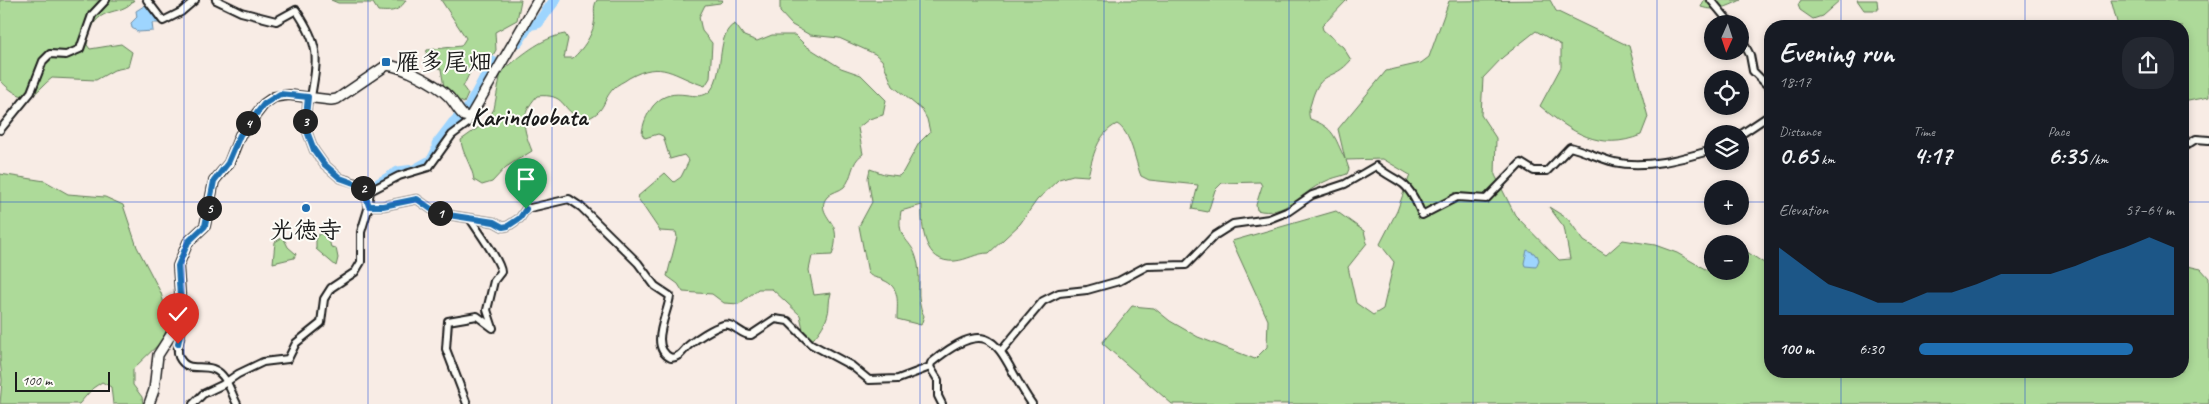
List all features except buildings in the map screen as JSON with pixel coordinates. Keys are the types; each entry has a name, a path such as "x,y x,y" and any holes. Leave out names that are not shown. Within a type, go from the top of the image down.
{"main road":[{"path":"149,404 154,390 158,355 174,330 181,306 178,266 188,242 205,226 214,181 228,163 240,135 264,104 280,94 337,99 381,68 393,66 435,86 446,94 464,115 538,0"}],"street":[{"path":"0,130 31,92 43,61 50,54 66,55 80,49 92,15 106,0"},
{"path":"147,0 163,21 182,12 195,0"},
{"path":"216,0 242,12 276,21 296,10 314,40 318,59 309,97 305,126 314,150 324,164 340,178 362,186 369,205"},
{"path":"1711,0 1724,15"},
{"path":"1749,53 1753,71 1764,82"},
{"path":"193,404 203,394 263,362 288,359 296,343 321,323 324,299 331,288 355,272 361,262 362,232 369,205 370,191 399,176 429,167 452,135 468,122 464,115"},
{"path":"1749,129 1764,119"},
{"path":"2189,144 2196,140 2209,140"},
{"path":"1002,350 1043,301 1059,293 1087,290 1119,281 1147,266 1186,265 1214,236 1233,224 1269,219 1289,211 1312,195 1345,184 1376,166 1386,176 1403,184 1417,203 1422,215 1457,197 1486,199 1521,163 1534,171 1546,171 1570,147 1616,162 1641,163 1661,163 1704,152"},
{"path":"369,205 383,206 417,199 442,214 471,220 494,222 503,227 520,218 526,209 568,199 580,207 638,262 655,286 670,296 659,334 663,351 671,358 682,354 695,340 721,326 729,324 747,335 775,319 788,321 811,344 846,362 869,380 898,379 930,367"},
{"path":"467,404 446,349 448,321 477,316 493,328 487,310 494,281 501,272 501,265 471,220"},
{"path":"179,314 182,326 178,350 184,363 196,369 213,369 226,381 237,404"},
{"path":"942,404 938,396 938,380 930,367 930,363 948,349 971,337 994,342 1002,350 1032,404"}],"green space":[{"path":"0,0 134,0 122,9 101,16 90,31 87,45 90,49 121,44 132,52 128,67 114,70 96,80 52,78 30,96 15,93 0,80"},
{"path":"331,0 406,0 397,9 378,11 373,3 338,3"},
{"path":"441,0 521,0 517,20 495,32 496,50 483,72 471,70 463,87 468,94 464,103 445,93 441,69 424,63 427,50 461,46 466,38"},
{"path":"597,0 723,0 720,3 705,5 699,17 702,31 712,43 710,78 705,86 668,71 651,70 641,72 615,87 598,112 589,118 572,113 558,99 537,96 527,110 524,122 526,136 532,151 506,167 492,182 482,185 474,180 461,140 486,122 494,109 501,72 539,44 565,34 568,39 564,58 573,58 583,47 593,29"},
{"path":"780,0 1347,0 1322,26 1323,30 1343,47 1351,60 1319,85 1309,113 1310,119 1318,122 1333,134 1345,159 1338,129 1386,71 1421,63 1429,57 1449,1 1550,0 1556,11 1629,46 1648,117 1641,135 1626,140 1599,140 1587,137 1563,124 1540,106 1561,67 1561,45 1536,31 1503,57 1483,78 1481,115 1496,138 1495,175 1515,215 1559,260 1570,259 1564,227 1549,207 1568,219 1584,241 1606,255 1623,240 1655,245 1677,253 1704,268 1704,280 1749,280 1749,253 1764,263 1764,378 2189,378 2189,266 2201,269 2209,278 2209,404 1172,404 1102,343 1132,306 1154,308 1170,321 1198,337 1255,359 1267,347 1268,320 1232,241 1336,211 1364,231 1367,243 1348,267 1356,303 1373,315 1383,309 1394,262 1380,244 1397,211 1410,175 1383,159 1346,160 1349,169 1347,174 1316,186 1284,207 1267,212 1257,210 1256,205 1262,186 1260,182 1222,183 1215,190 1208,212 1192,209 1198,185 1149,180 1141,176 1126,133 1117,124 1110,128 1100,140 1094,153 1088,176 1073,175 1059,179 1037,200 1020,224 989,253 955,261 937,257 926,242 922,223 922,205 901,211 900,228 918,264 919,295 924,316 921,325 897,319 897,296 893,287 889,283 868,273 859,226 872,202 868,178 870,169 884,174 899,176 919,143 930,132 927,119 922,110 893,86 882,60 875,54 839,38 810,35 792,25 780,12"},
{"path":"1704,0 1741,0 1726,7 1712,9 1701,7"},
{"path":"1801,0 1840,0 1822,16 1813,19 1800,10 1798,5"},
{"path":"1857,0 1877,0 1878,10 1864,10"},
{"path":"2111,0 2209,0 2209,97 2189,101 2189,20 2116,20"},
{"path":"735,24 744,36 757,41 772,35 795,35 806,46 841,68 861,75 886,100 883,115 869,119 858,128 863,154 856,161 847,183 829,195 824,201 824,210 835,231 834,249 832,255 812,256 809,270 814,295 831,293 826,320 811,341 804,334 800,315 772,289 758,289 739,304 724,303 712,294 683,292 678,284 667,276 677,237 676,232 660,231 637,197 665,173 674,182 681,177 689,161 684,155 670,159 663,136 658,134 645,138 642,130 648,113 661,99 669,95 699,96 711,90 718,73 725,35 729,28"},
{"path":"0,174 45,181 68,194 105,197 123,205 137,247 161,293 169,321 163,340 133,369 133,385 142,397 143,404 113,404 111,387 102,382 93,388 79,404 0,404 2,380 0,360"},
{"path":"326,229 331,247 336,248 338,258 336,266 316,249 316,237"},
{"path":"283,237 288,247 296,254 294,258 273,263 275,242"}],"water":[{"path":"147,4 159,19 159,23 152,23 153,31 138,32 132,28 131,23 137,17 136,11"},
{"path":"1527,250 1537,255 1539,260 1536,267 1525,266"}],"waterway":[{"path":"518,42 529,25 538,23 555,0"},
{"path":"378,184 398,172 414,170 432,160 437,150 437,144 453,123 468,109 493,62"}],"place":[{"name":"雁多尾畑","path":"386,62"},
{"name":"光徳寺","path":"306,208"}],"district":[{"name":"Karindoobata","path":"529,117"}],"route":[{"path":"178,344 182,326 179,314 181,294 177,275 184,249 188,242 202,231 205,226 214,181 228,163 240,135 264,104 280,94 308,97 305,126 314,150 324,164 340,178 362,186 369,206 383,206 404,200 417,199 442,214 471,220 494,222 503,227 520,218 526,209"}]}
